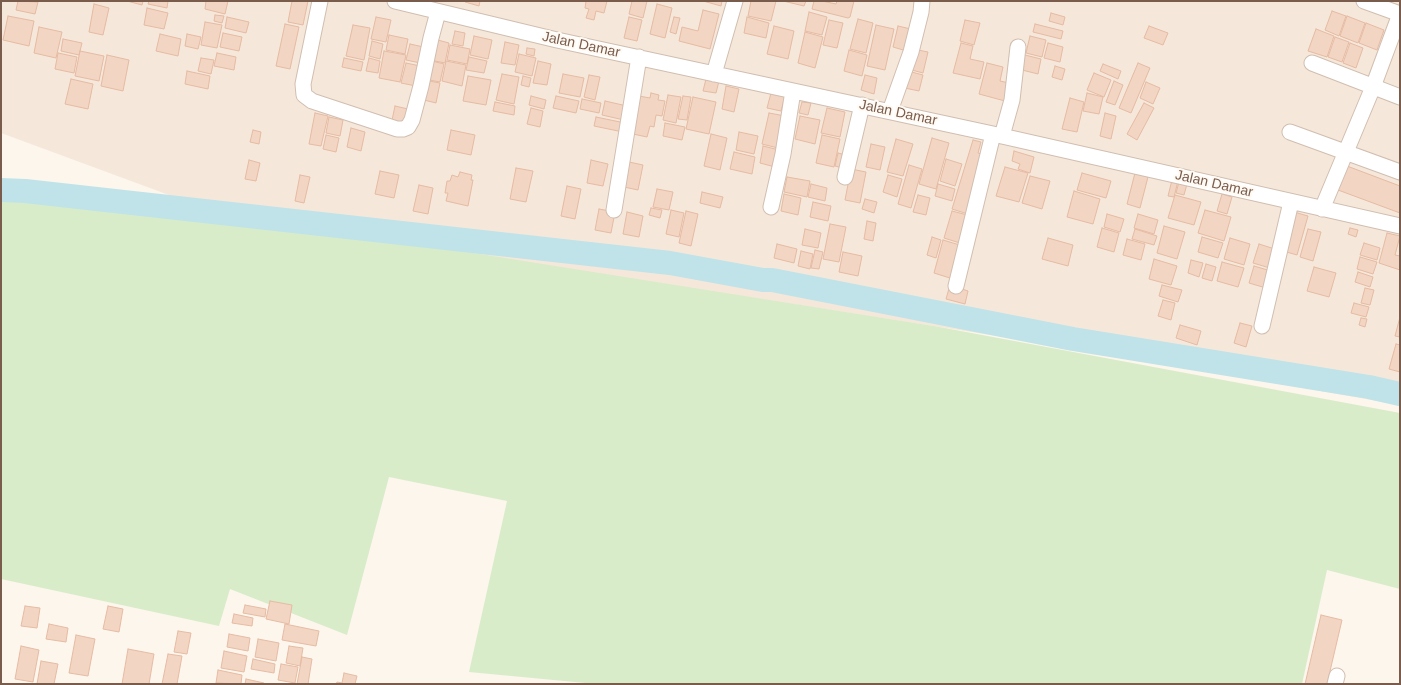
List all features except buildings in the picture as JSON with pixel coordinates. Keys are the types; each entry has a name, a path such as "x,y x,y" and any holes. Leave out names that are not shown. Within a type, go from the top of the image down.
{"street":[{"path":"320,1 303,84 304,95 312,101 397,129 408,127 412,120 422,86 431,38 438,12"},
{"name":"Jalan Damar","path":"395,1 639,58 890,111 1400,226"},
{"path":"714,74 735,1"},
{"path":"890,111 911,52 921,12 922,1"},
{"path":"1322,209 1374,87 1400,14 1364,1"},
{"path":"956,286 998,135 1012,100 1018,47"},
{"path":"614,210 639,58"},
{"path":"1312,63 1400,97"},
{"path":"771,207 783,154 793,90"},
{"path":"846,177 862,105"},
{"path":"1290,132 1400,172"},
{"path":"1262,326 1291,202"}],"shaded area":[{"path":"1,1 1400,1 1400,405 1093,351 223,215 1,133"}],"green space":[{"path":"1,199 215,212 934,326 1400,413 1400,589 1327,570 1302,684 596,684 469,672 507,501 389,477 347,635 230,589 219,626 1,579"}],"waterway":[{"path":"1,190 25,191 670,263 763,280 772,280 1073,339 1369,387 1400,394"}]}
